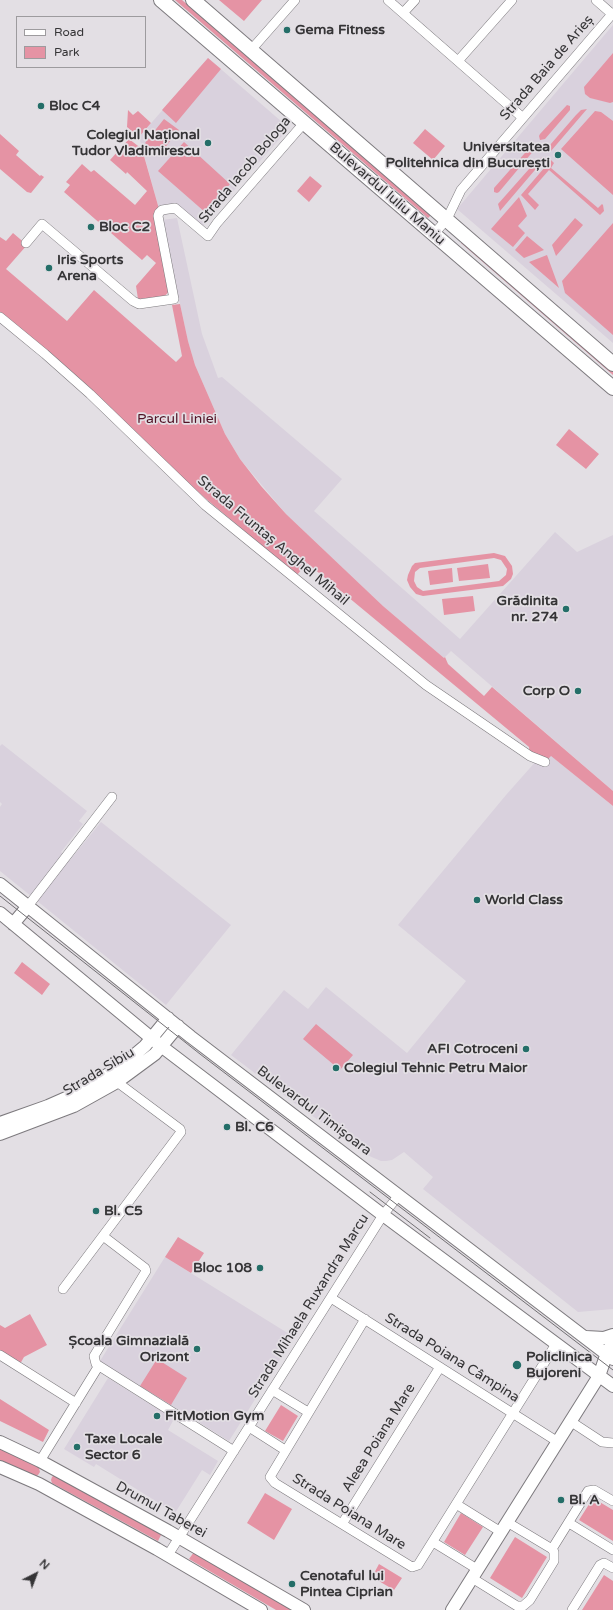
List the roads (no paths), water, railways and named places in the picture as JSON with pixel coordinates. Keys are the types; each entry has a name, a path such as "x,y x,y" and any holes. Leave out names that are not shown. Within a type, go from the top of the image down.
{"main road":[{"name":"Bulevardul Iuliu Maniu","path":"161,0 613,388"},
{"name":"Bulevardul Iuliu Maniu","path":"193,0 613,364"},
{"name":"Bulevardul Timișoara","path":"0,884 178,1026 610,1356"},
{"path":"13,924 28,906"},
{"path":"0,913 161,1046 383,1216 613,1386"},
{"name":"Strada Sibiu","path":"0,1123 48,1106 87,1087 126,1062 145,1046 168,1018"},
{"name":"Strada Sibiu","path":"0,1134 74,1106 118,1082 150,1058 178,1026"},
{"path":"586,1338 604,1338 613,1335"},
{"path":"452,1610 599,1376 610,1356 613,1343"},
{"path":"599,1376 613,1366"},
{"name":"Drumul Taberei","path":"0,1442 44,1463 179,1537 304,1610"},
{"path":"39,1484 44,1463"},
{"path":"0,1467 39,1484 168,1555 261,1610"}],"street":[{"path":"251,50 295,0"},
{"path":"388,0 522,118"},
{"path":"403,14 415,0"},
{"path":"458,61 512,0"},
{"path":"596,0 613,14"},
{"name":"Strada Baia de Arieș","path":"434,234 447,219 461,190 613,14"},
{"name":"Strada Iacob Bologa","path":"26,244 42,224 128,298 139,304 174,299 158,216 159,213 162,210 175,208 208,236 217,223 304,123"},
{"name":"Strada Fruntaș Anghel Mihail","path":"0,317 90,394 205,505 423,683 530,756 545,762"},
{"path":"28,906 112,797"},
{"path":"63,1289 181,1132 180,1129 118,1082"},
{"name":"Strada Mihaela Ruxandra Marcu","path":"168,1555 383,1216 399,1195"},
{"path":"103,1236 146,1270 94,1356 94,1361 98,1367 234,1451"},
{"name":"Strada Poiana Câmpina","path":"331,1298 558,1442"},
{"name":"Strada Poiana Mare","path":"365,1319 270,1474 271,1480 412,1567 418,1565 433,1542 556,1344"},
{"path":"0,1355 76,1403"},
{"path":"44,1463 76,1403 98,1367"},
{"name":"Aleea Poiana Mare","path":"342,1524 440,1367"},
{"path":"272,1390 308,1412"},
{"path":"570,1421 602,1442 613,1443"},
{"path":"249,1427 285,1450"},
{"path":"552,1549 588,1491 591,1489 594,1490 613,1500"},
{"path":"456,1504 501,1532"},
{"path":"433,1542 475,1574 515,1608 523,1606 530,1600 554,1561 554,1555 552,1549 507,1522"},
{"path":"569,1522 613,1550"},
{"path":"572,1610 600,1565 604,1563 612,1566"}],"tram line":[{"path":"0,896 200,1054 613,1370"},
{"path":"370,1192 430,1238"}],"place":[{"name":"Gema Fitness","path":"287,30"},
{"name":"Bloc C4","path":"41,106"},
{"name":"Colegiul Național Tudor Vladimirescu","path":"208,143"},
{"name":"Universitatea Politehnica din București","path":"558,155"},
{"name":"Bloc C2","path":"91,227"},
{"name":"Iris Sports Arena","path":"49,268"},
{"name":"Grădinita nr. 274","path":"566,609"},
{"name":"Corp O","path":"578,691"},
{"name":"World Class","path":"477,900"},
{"name":"AFI Cotroceni","path":"526,1049"},
{"name":"Colegiul Tehnic Petru Maior","path":"336,1068"},
{"name":"Bl. C6","path":"227,1127"},
{"name":"Bl. C5","path":"96,1211"},
{"name":"Bloc 108","path":"260,1268"},
{"name":"Școala Gimnazială Orizont","path":"197,1349"},
{"name":"Policlinica Bujoreni","path":"517,1365"},
{"name":"FitMotion Gym","path":"157,1416"},
{"name":"Taxe Locale Sector 6","path":"77,1447"},
{"name":"Bl. A","path":"561,1500"},
{"name":"Cenotaful lui Pintea Ciprian","path":"292,1584"}],"park label":[{"name":"Parcul Liniei","path":"177,419"}]}
